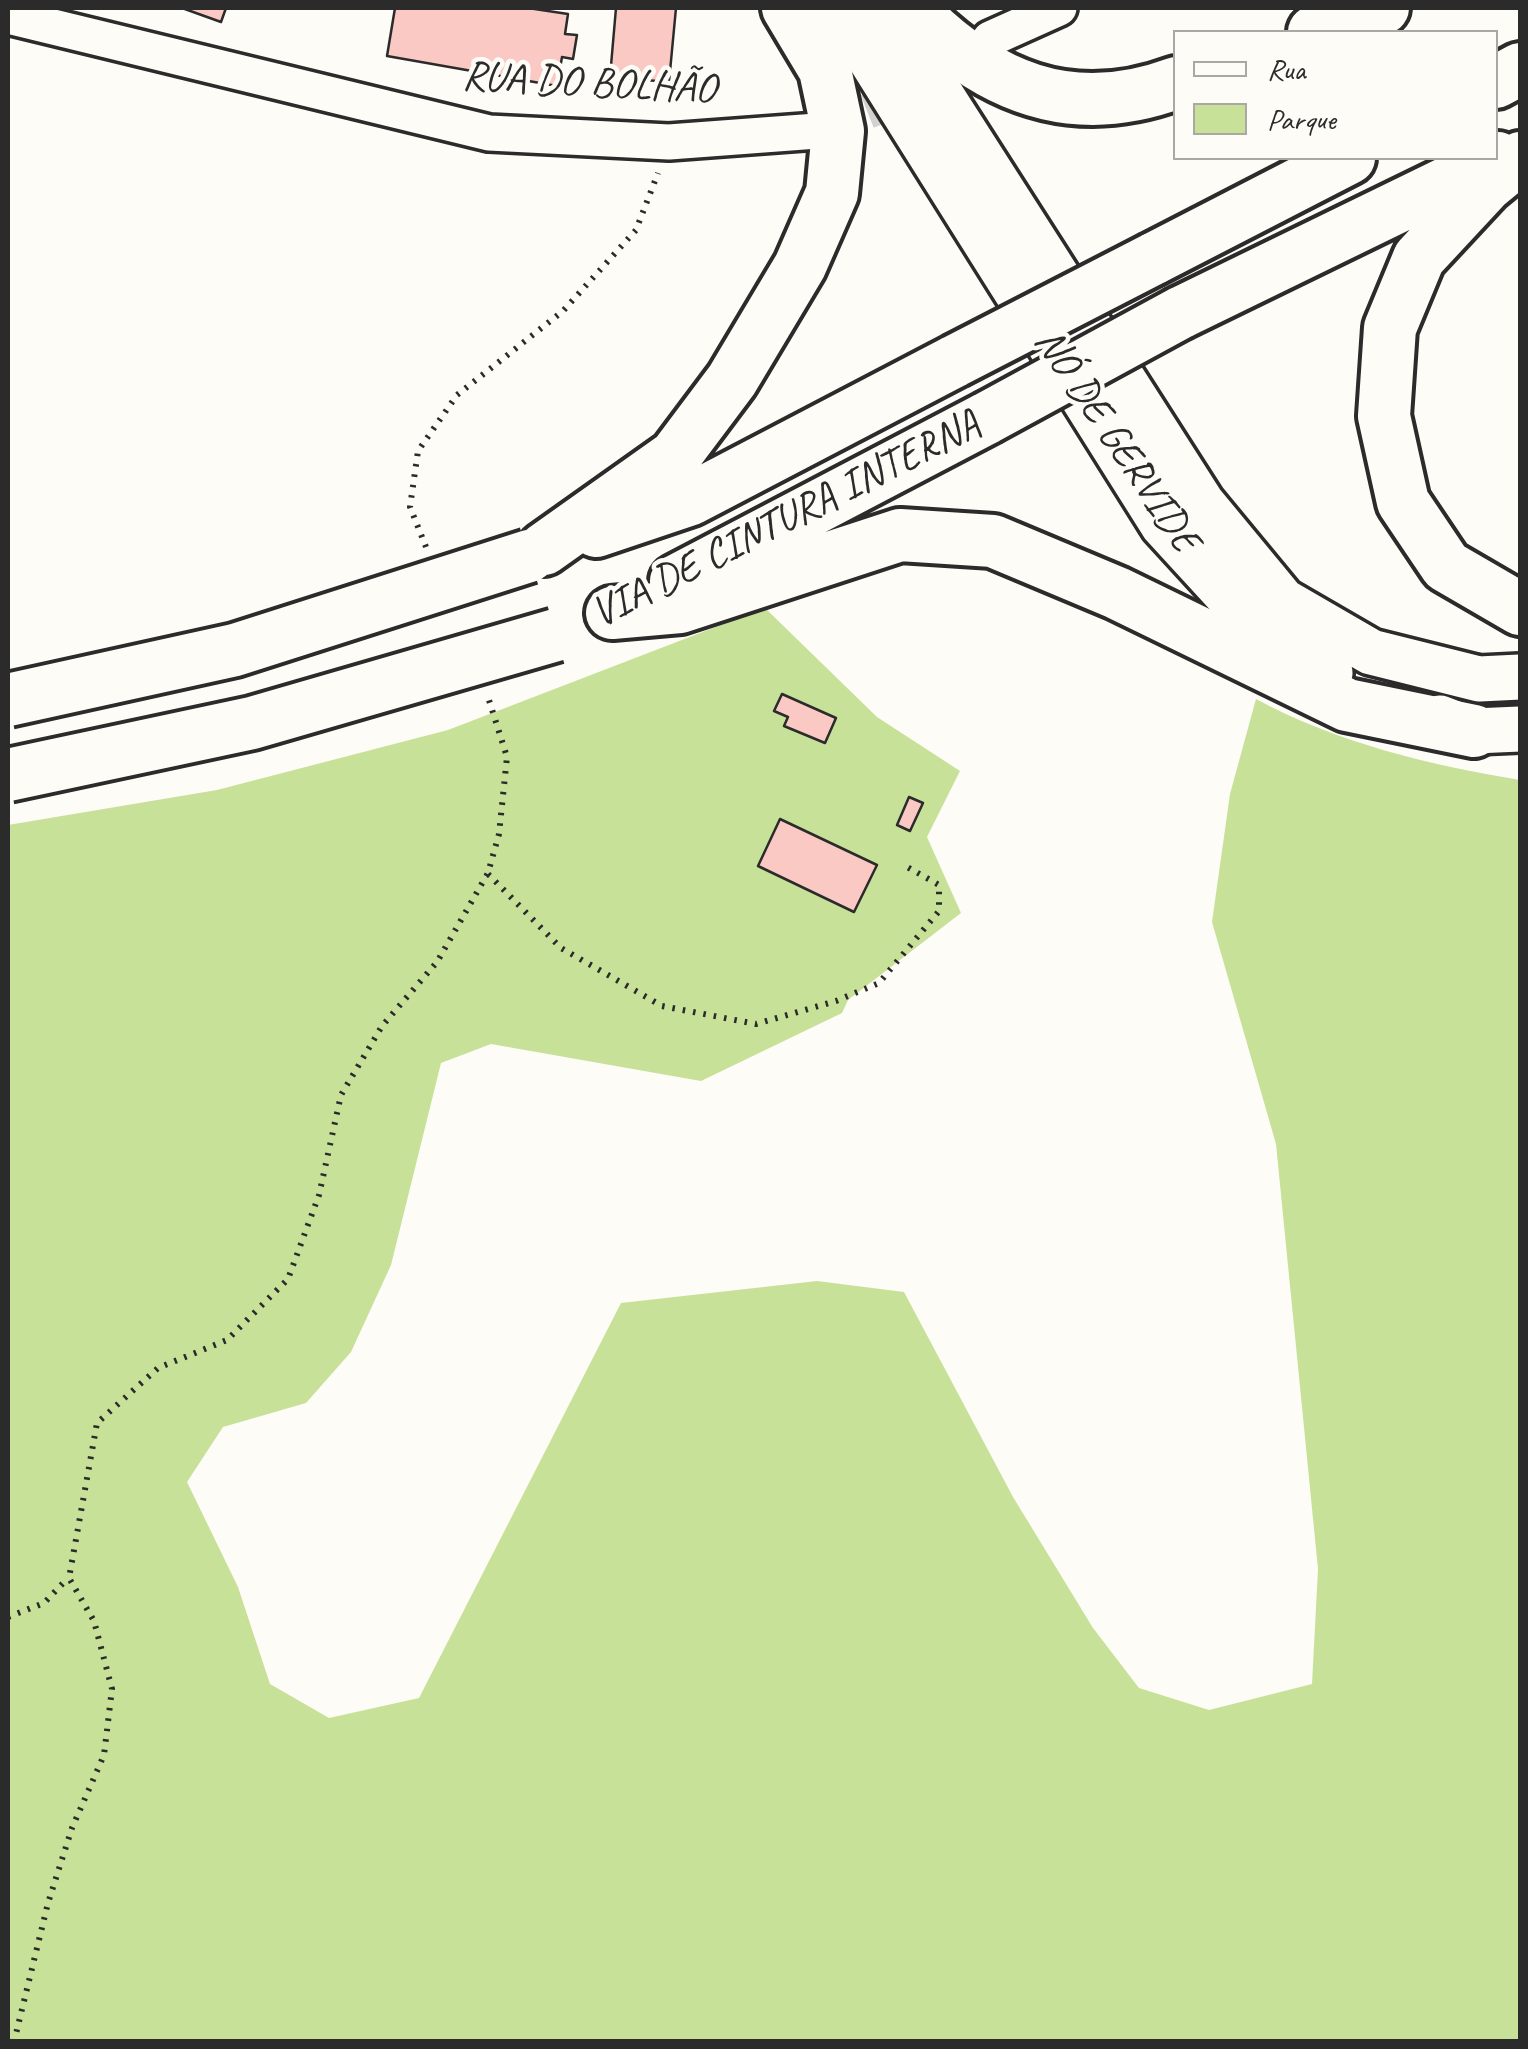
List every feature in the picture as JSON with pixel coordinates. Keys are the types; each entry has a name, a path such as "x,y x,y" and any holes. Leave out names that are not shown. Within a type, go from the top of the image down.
{"highway":[{"path":"537,552 675,456 732,380 800,266 832,192 838,130 825,70 788,8"},
{"path":"911,8 933,30 1013,86 1069,100 1133,99 1173,84"},
{"path":"1320,30 1383,8"},
{"path":"1498,81 1520,69"},
{"path":"1520,158 1486,186 1419,258 1390,328 1384,416 1403,502 1446,566 1520,610"},
{"name":"VIA DE CINTURA INTERNA","path":"8,700 234,650 691,498 1346,160"},
{"name":"VIA DE CINTURA INTERNA","path":"8,775 252,723 556,635 612,613 1180,313 1495,160"},
{"path":"612,613 680,607 900,534 993,540 1118,593 1347,705 1497,730"}],"main road":[{"name":"NÓ DE GERVIDE","path":"826,8 861,44 1162,526 1262,632 1356,688 1497,730"},
{"name":"NÓ DE GERVIDE","path":"878,8 943,98 1202,503 1283,601 1371,652 1479,678 1520,677"}],"street":[{"path":"990,39 1059,8"},
{"name":"RUA DO BOLHÃO","path":"8,16 488,133 670,142 818,131"}],"path":[{"path":"433,562 410,507 418,450 457,394 563,312 636,230 670,142"},
{"path":"8,1617 44,1602 69,1578 97,1423 158,1368 227,1340 288,1279 319,1195 340,1094 382,1026 437,962 488,873 499,834 506,757 486,691"},
{"path":"488,873 561,948 662,1006 756,1024 879,984 939,912 939,886 902,864"},
{"path":"14,2042 48,1903 72,1828 104,1755 112,1689 94,1621 69,1578"}],"green space":[{"path":"765,608 877,717 960,771 927,837 961,913 848,1000 842,1013 701,1081 491,1044 441,1063 391,1265 351,1352 306,1403 223,1427 187,1482 238,1587 270,1684 329,1718 419,1698 621,1303 817,1281 904,1292 1013,1497 1093,1628 1139,1688 1209,1710 1312,1684 1318,1569 1276,1144 1212,922 1230,794 1256,699 1351,740 1452,767 1520,780 1520,2041 8,2042 8,825 217,790 448,730"}],"building":[{"path":"182,8 226,8 221,22"},
{"path":"395,8 528,8 568,14 565,34 577,35 573,59 562,57 557,86 387,56"},
{"path":"616,8 676,8 669,82 610,77"},
{"path":"782,694 836,718 825,743 784,726 788,717 774,711"},
{"path":"909,797 923,803 910,831 897,825"},
{"path":"780,819 877,865 854,912 758,866"}],"tunnel":[{"path":"818,131 876,108 916,84"}]}
